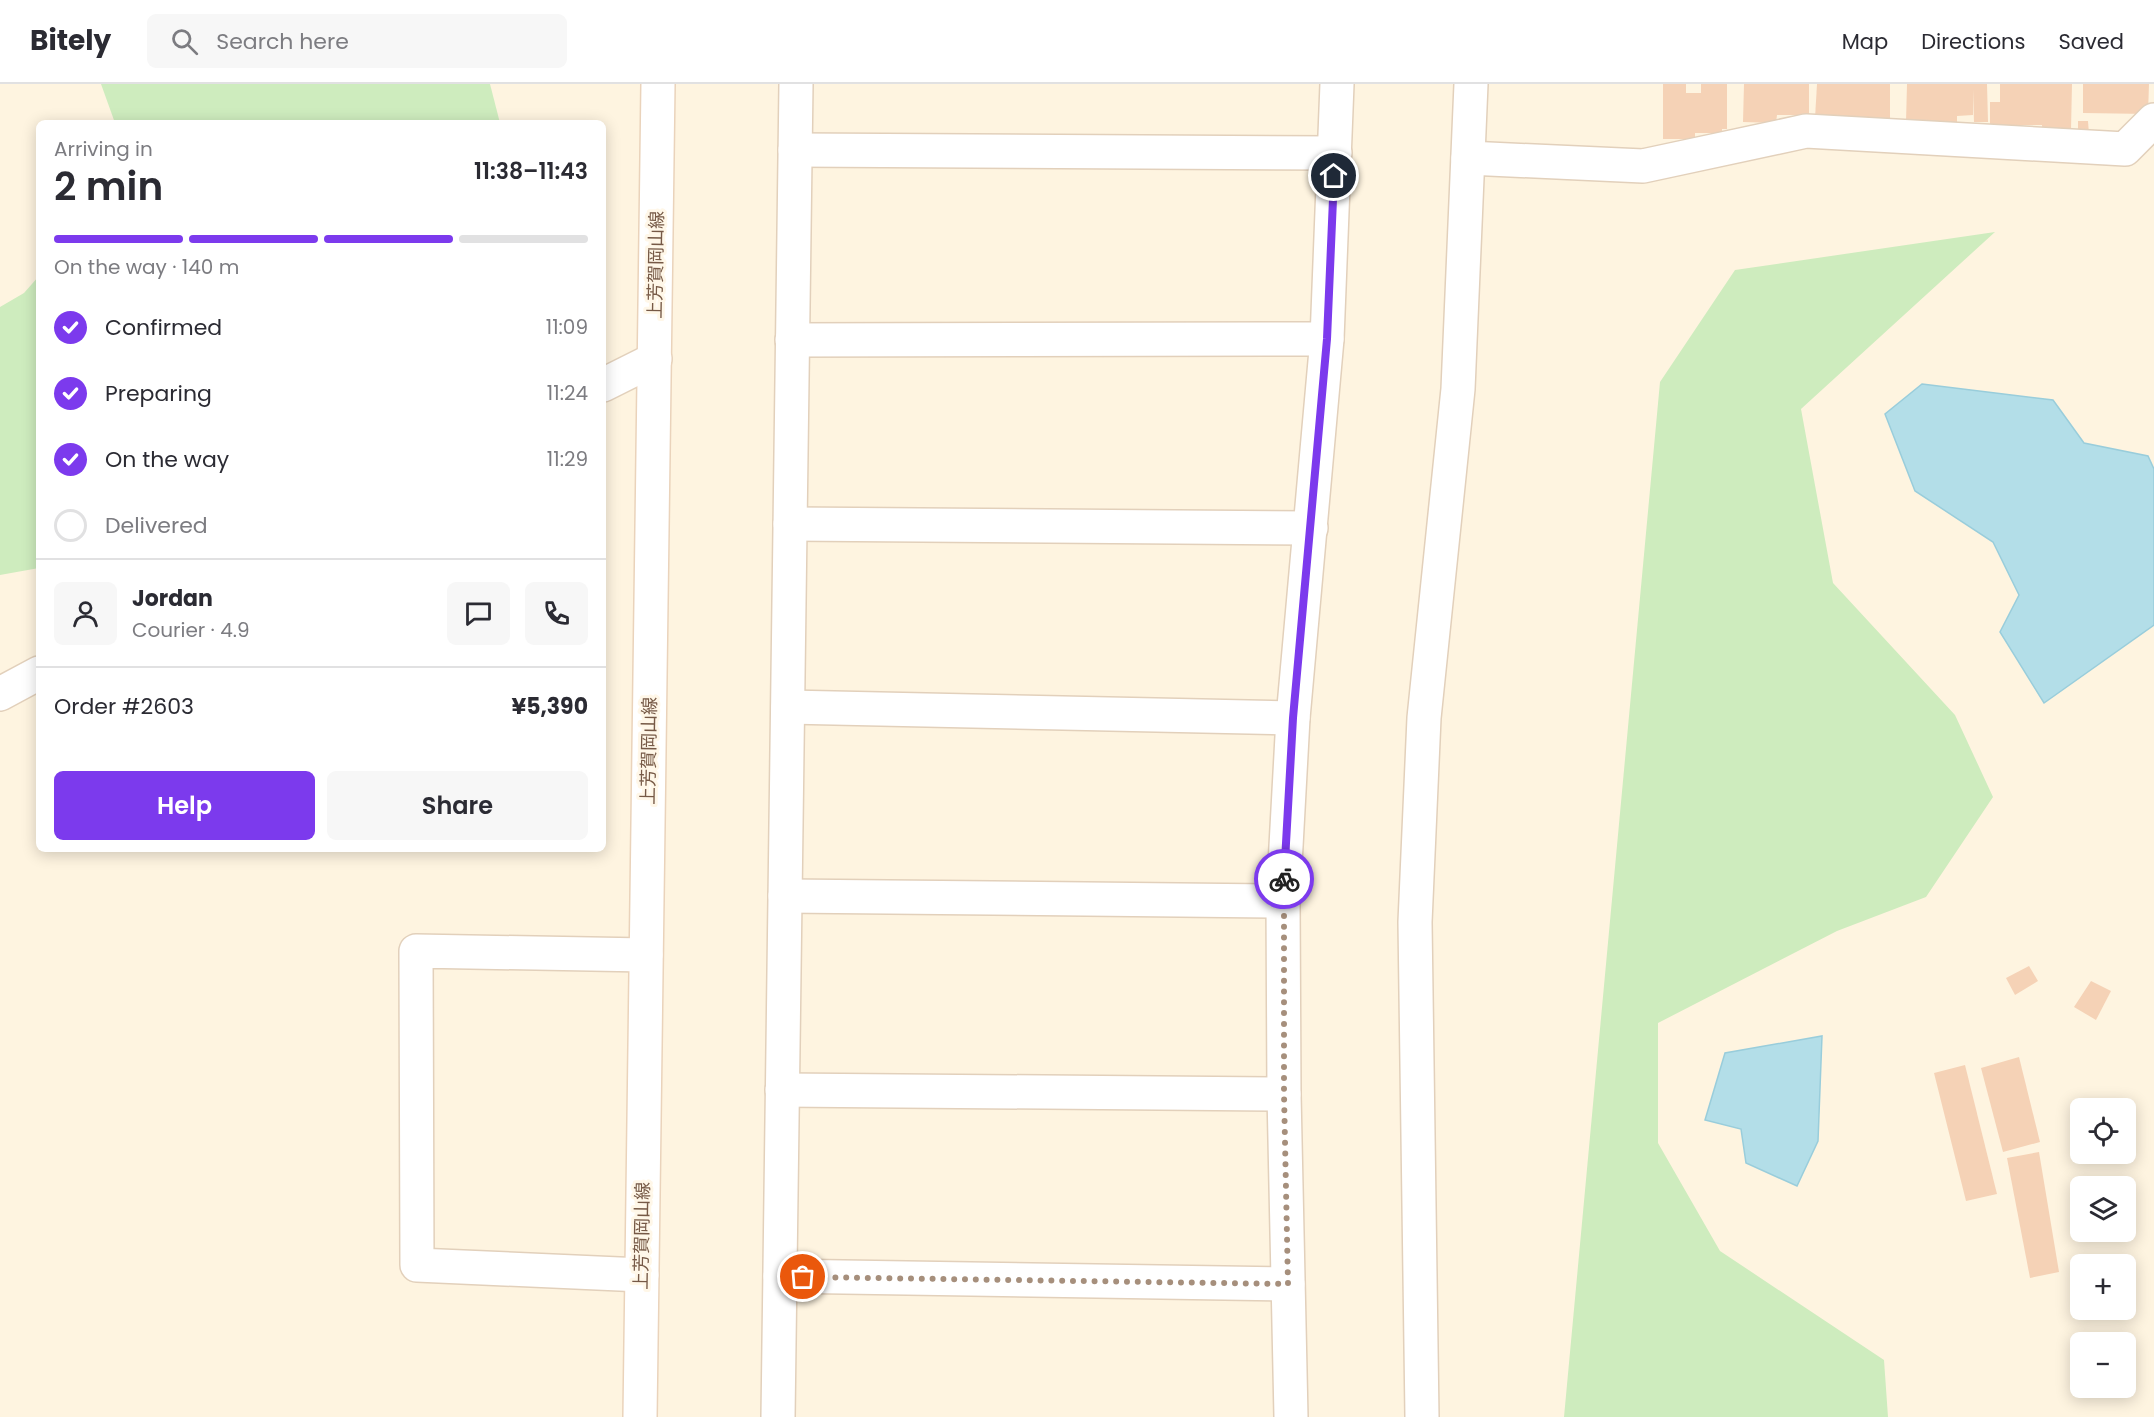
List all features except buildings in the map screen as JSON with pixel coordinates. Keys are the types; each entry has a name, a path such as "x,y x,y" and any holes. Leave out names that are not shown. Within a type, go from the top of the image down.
{"street":[{"name":"上芳賀岡山線","path":"640,1417 658,84"},
{"path":"778,1417 796,84"},
{"path":"1291,1417 1284,1094 1283,901 1293,718 1327,339 1337,84"},
{"path":"1422,1417 1414,922 1424,718 1458,389 1471,84"},
{"path":"1468,158 1643,166 1806,131 2125,148 2154,120"},
{"path":"795,150 1335,153"},
{"path":"792,340 1327,339"},
{"path":"606,384 655,359"},
{"path":"790,524 1311,528"},
{"path":"0,694 36,675"},
{"path":"788,707 1293,718"},
{"path":"785,896 1283,901"},
{"path":"642,1275 417,1264 417,951 646,955"},
{"path":"782,1090 1284,1094"},
{"path":"780,1276 1288,1284"}],"green space":[{"path":"101,84 490,84 499,120 114,120"},
{"path":"1995,232 1801,409 1833,583 1955,715 1993,797 1926,897 1837,931 1658,1023 1658,1143 1720,1251 1884,1360 1888,1417 1564,1417 1660,382 1735,270"},
{"path":"36,279 36,569 0,575 0,307 24,293"}],"water":[{"path":"1922,384 2053,400 2084,443 2148,456 2154,469 2154,625 2044,703 2000,632 2019,595 1993,542 1915,491 1885,414"},
{"path":"1822,1036 1818,1141 1797,1186 1746,1163 1741,1129 1705,1120 1725,1053"}],"way so far":[{"path":"803,1277 1288,1284 1284,1094 1284,879"}],"route":[{"path":"1284,879 1293,718 1327,339 1334,176"}]}
